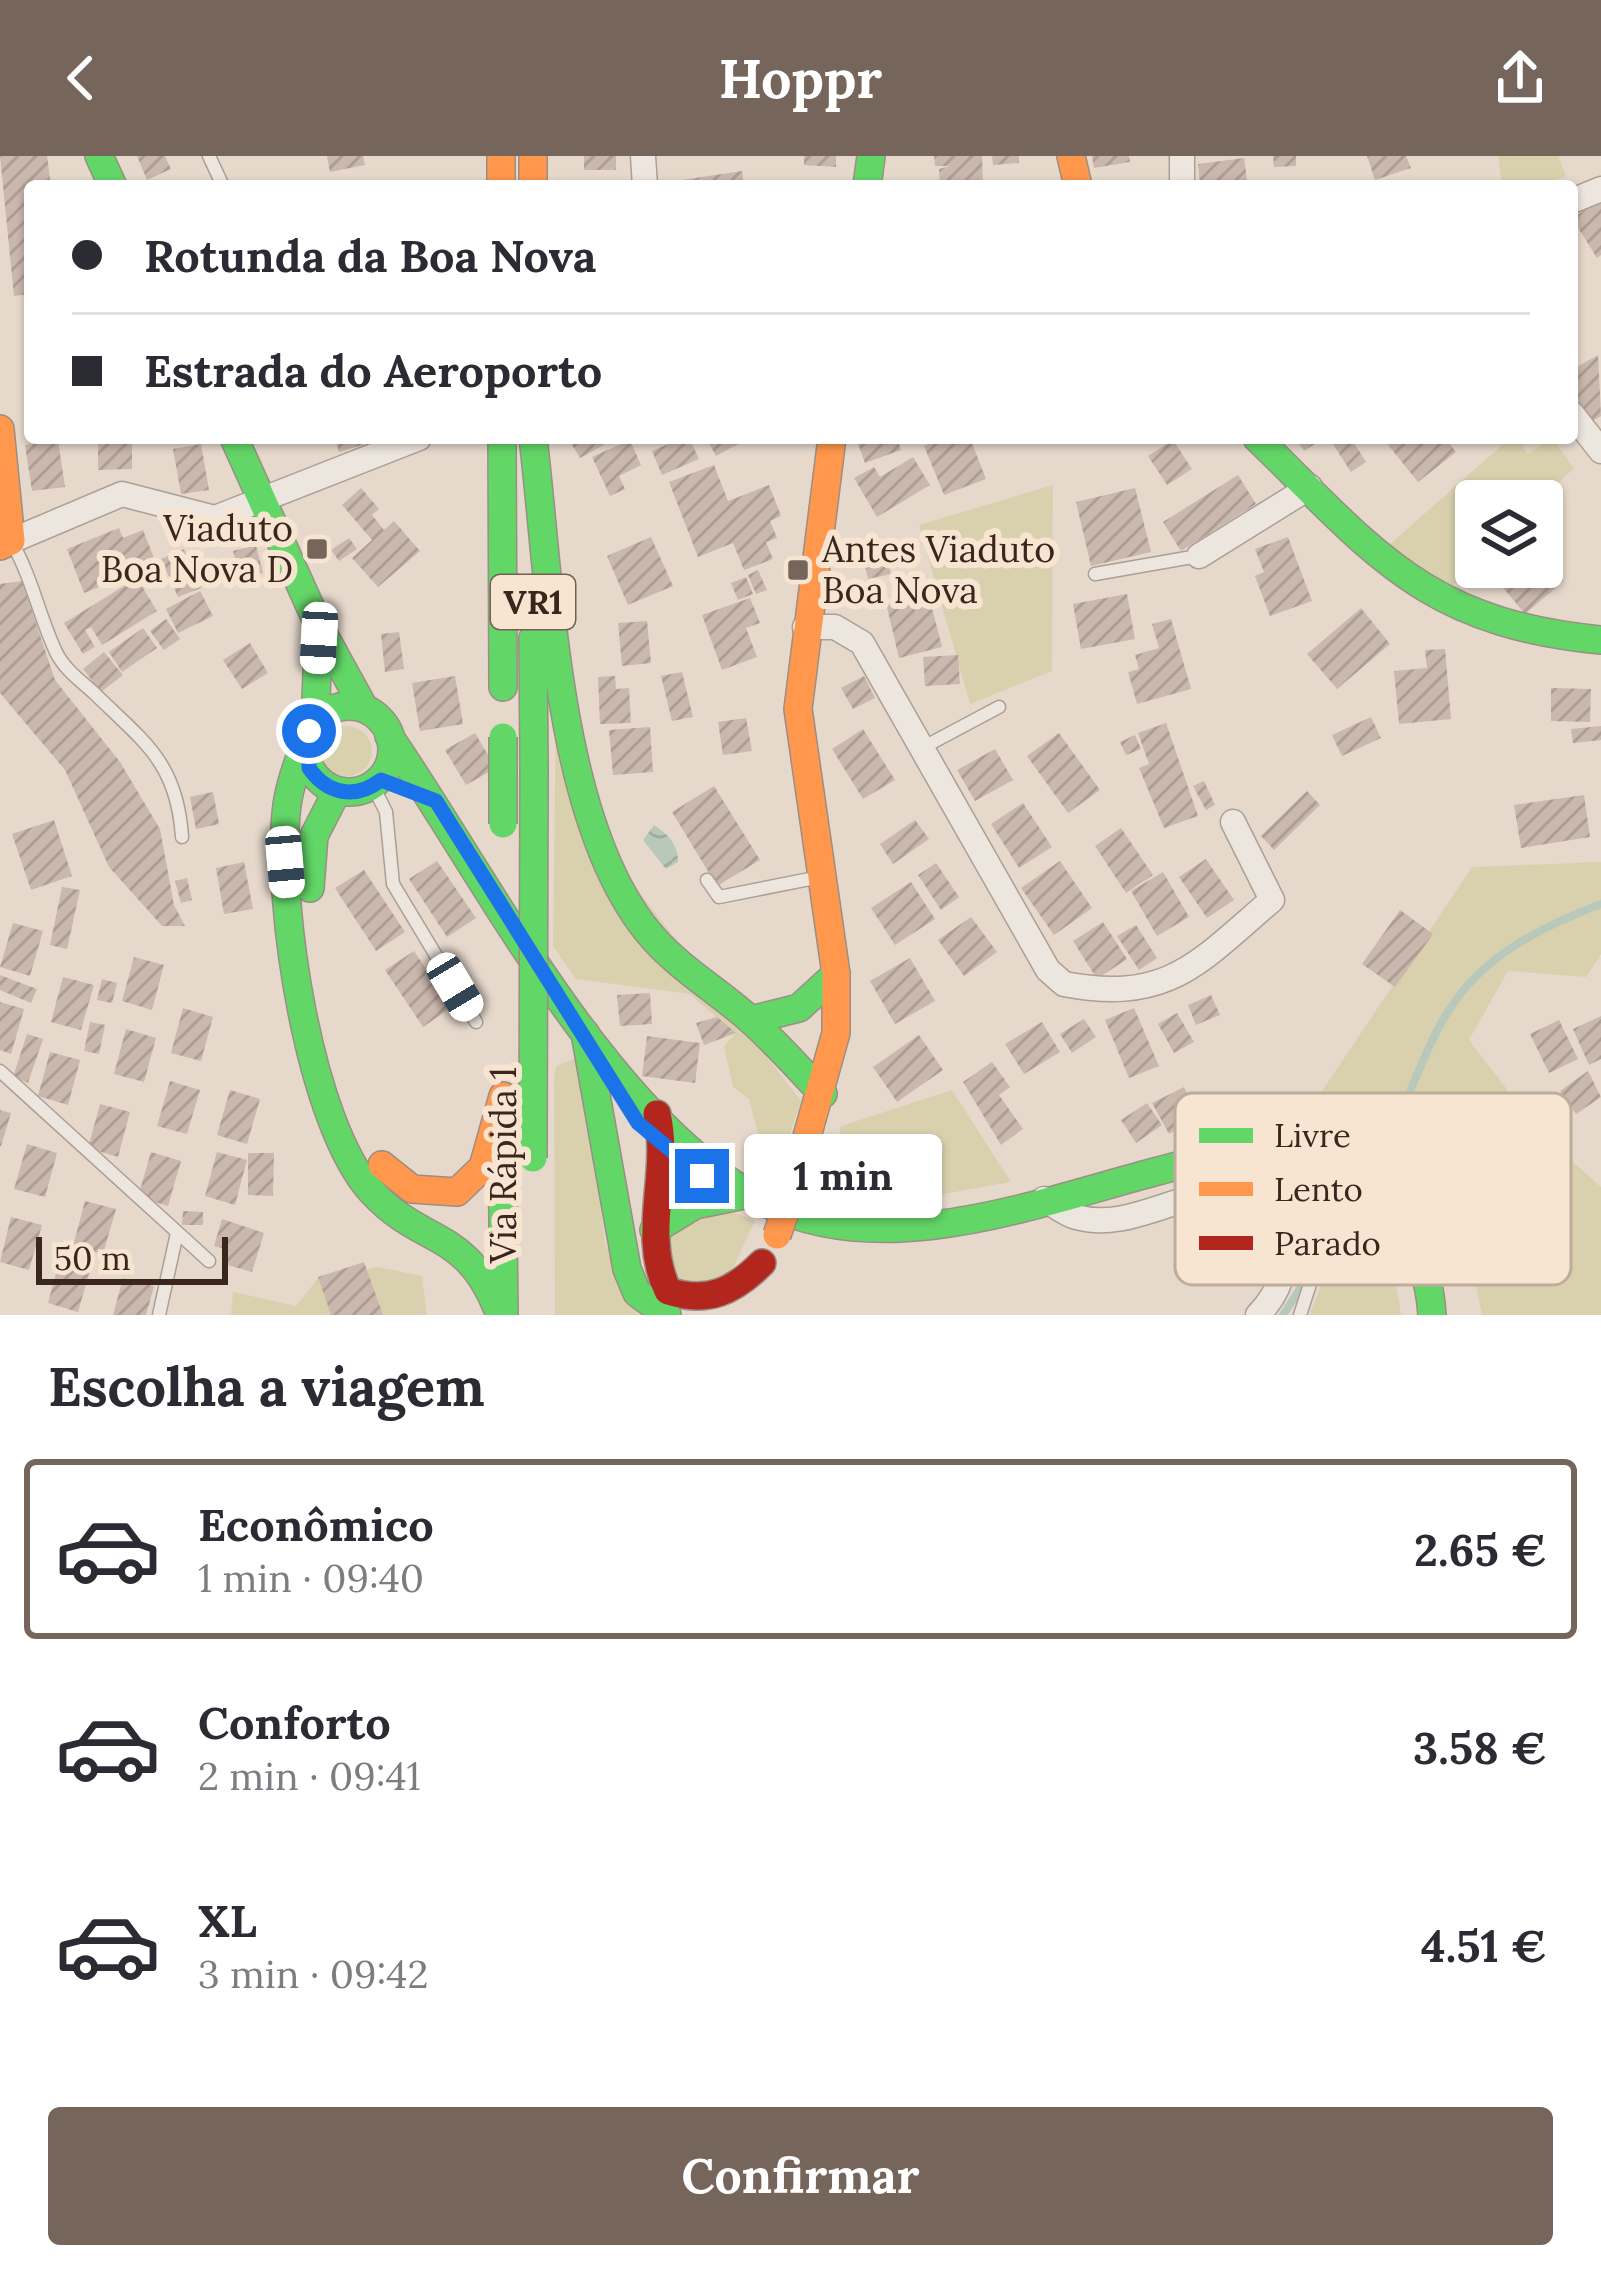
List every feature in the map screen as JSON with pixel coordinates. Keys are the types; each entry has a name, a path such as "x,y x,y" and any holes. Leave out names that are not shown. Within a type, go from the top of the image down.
{"main road":[{"path":"0,429 6,544"},
{"path":"236,444 319,626 364,709 436,801 585,1031 638,1123 725,1189 816,1218 905,1227 1175,1167"},
{"name":"VR1","path":"496,1005 503,736 502,444"},
{"name":"Via Rápida 1","path":"532,444 533,1169"},
{"path":"533,444 566,704 602,858 631,913 655,940 751,1020 820,1102"},
{"path":"721,1315 749,1296 776,1235 820,1102 836,1033 836,974 798,710 831,444"},
{"path":"1263,444 1392,562 1454,607 1506,627 1601,640"},
{"path":"319,626 309,768 333,799"},
{"path":"364,709 335,708 310,732 291,786 285,862 294,976 326,1094 355,1168 372,1192 405,1200 458,1192 483,1167 499,1135 503,1084"},
{"path":"377,783 392,754 389,736"},
{"path":"436,801 377,783 333,799 314,836 309,897 321,990 353,1104 405,1200 464,1251 502,1315"},
{"path":"751,1020 783,1018 806,1006 836,974"},
{"path":"585,1031 656,1111 671,1145 654,1230 657,1274 668,1291 686,1298 723,1294 762,1263"},
{"path":"585,1031 627,1270 637,1293 667,1315"},
{"name":"Via Rápida 1","path":"499,1135 502,1315"},
{"path":"614,1189 671,1145"},
{"path":"654,1230 695,1205 749,1194"},
{"path":"1429,1285 1432,1315"}],"street":[{"path":"1578,421 1601,452"},
{"path":"6,544 122,494 149,497 202,518 265,500 404,444"},
{"path":"1199,556 1310,488"},
{"path":"806,627 835,627 862,643 1048,970 1064,984 1163,985 1190,971 1272,900 1234,821"},
{"path":"1044,1199 1074,1216 1099,1220 1175,1202"},
{"path":"1258,1315 1279,1285"}],"lane":[{"path":"6,544 32,580 57,654 148,746 169,775 179,794 182,837"},
{"path":"1095,574 1199,556"},
{"path":"919,750 999,707"},
{"path":"377,783 386,812 393,884 496,1005"},
{"path":"707,880 719,897 820,877"},
{"path":"0,1071 209,1262"},
{"path":"159,1315 177,1232"},
{"path":"1300,1315 1309,1285"}],"shaded area":[{"path":"1498,156 1558,156 1566,176 1555,180 1501,180"},
{"path":"1503,444 1521,444 1528,454 1543,444 1556,444 1574,468 1562,480 1463,480"},
{"path":"1053,485 1052,671 970,704 919,525"},
{"path":"1455,487 1455,583 1449,589 1389,545"},
{"path":"556,704 575,809 801,1101 779,1166 764,1157 749,1099 733,1087 724,1046 735,1034 690,994 576,979 553,946"},
{"path":"347,726 365,733 372,751 365,769 347,776 329,769 322,751 329,733"},
{"path":"1601,862 1601,954 1586,977 1508,971 1469,1040 1510,1093 1321,1093 1472,867"},
{"path":"575,1058 584,1065 605,1243 639,1315 555,1315 554,1076 557,1066"},
{"path":"952,1090 1011,1182 887,1204 827,1196 841,1126"},
{"path":"1571,1160 1601,1187 1601,1315 1482,1315 1475,1285 1571,1285"},
{"path":"730,1211 755,1221 730,1275 683,1288 664,1249 676,1227"},
{"path":"378,1267 422,1276 427,1315 231,1315 233,1292 296,1306 318,1278"},
{"path":"1321,1285 1395,1285 1401,1315 1309,1315"}],"water":[{"path":"654,825 676,850 678,862 666,869 643,840"}],"building":[{"path":"0,156 47,156 50,180 24,180 24,295 14,296"},
{"path":"137,156 165,156 171,169 147,180"},
{"path":"327,156 363,156 365,165 330,172"},
{"path":"584,156 616,156 616,170 584,170"},
{"path":"804,156 836,156 836,167 804,165"},
{"path":"934,156 982,156 983,180 940,180 939,169 950,166 935,166"},
{"path":"992,156 1019,156 1019,163 993,165"},
{"path":"1092,156 1129,156 1130,162 1094,168"},
{"path":"1273,156 1296,156 1296,166 1274,167"},
{"path":"1367,156 1406,156 1411,168 1375,180"},
{"path":"1244,158 1247,180 1199,180 1198,164"},
{"path":"742,171 743,180 682,180"},
{"path":"1601,200 1601,255 1597,258 1578,228 1578,214"},
{"path":"1598,355 1601,416 1587,424 1578,409 1578,367"},
{"path":"59,444 65,487 32,491 25,445"},
{"path":"98,444 132,444 132,469 98,470"},
{"path":"201,444 209,490 181,494 173,449"},
{"path":"337,444 365,444 339,452"},
{"path":"572,444 605,444 580,458"},
{"path":"632,444 641,465 619,476 625,489 610,496 592,457"},
{"path":"668,444 692,444 699,459 662,475 652,451"},
{"path":"709,444 738,444 716,456"},
{"path":"858,444 899,444 901,450 865,463"},
{"path":"972,444 986,479 944,495 924,446"},
{"path":"1176,444 1192,469 1167,485 1148,456"},
{"path":"1333,444 1355,444 1366,462 1351,472"},
{"path":"1450,444 1456,452 1418,482 1388,445"},
{"path":"913,457 930,485 877,517 854,478 874,467 880,477"},
{"path":"714,465 728,501 769,485 781,516 770,521 777,538 766,542 773,559 744,570 733,543 698,557 669,482"},
{"path":"1238,475 1256,504 1181,551 1163,522"},
{"path":"361,488 379,509 372,515 384,530 394,521 420,551 378,587 352,558 372,540 342,505"},
{"path":"1135,488 1151,552 1091,566 1076,502"},
{"path":"119,528 123,538 143,530 161,576 153,580 148,568 84,593 67,549"},
{"path":"651,537 673,586 628,605 607,556"},
{"path":"1288,537 1312,601 1270,616 1255,576 1264,572 1255,549"},
{"path":"349,538 357,549 339,561 331,550"},
{"path":"884,542 891,574 868,579 861,547"},
{"path":"256,545 263,573 240,578 233,551"},
{"path":"184,549 201,588 178,597 161,559"},
{"path":"758,570 767,590 756,594 748,575"},
{"path":"746,577 753,594 738,600 731,583"},
{"path":"137,578 157,611 102,645 91,627 85,630 95,647 83,654 64,623"},
{"path":"22,581 55,680 120,762 160,829 174,905 185,926 162,926 109,867 65,770 0,693 0,584"},
{"path":"1503,588 1556,588 1525,614"},
{"path":"200,591 213,616 178,633 166,609"},
{"path":"928,592 942,647 899,658 886,603"},
{"path":"1127,594 1135,639 1081,649 1073,604"},
{"path":"750,598 760,623 746,628 757,657 722,670 702,615"},
{"path":"1361,608 1390,644 1337,689 1307,654"},
{"path":"166,619 180,639 164,650 150,631"},
{"path":"1171,619 1191,689 1137,704 1128,672 1139,669 1135,655 1159,648 1152,624"},
{"path":"647,621 651,663 622,666 618,623"},
{"path":"143,628 157,648 122,672 109,652"},
{"path":"399,632 404,669 385,672 381,634"},
{"path":"250,643 268,673 242,689 223,660"},
{"path":"1445,649 1451,719 1399,724 1394,671 1427,668 1425,650"},
{"path":"104,652 123,675 101,692 83,669"},
{"path":"958,655 960,684 925,686 923,657"},
{"path":"682,672 693,717 672,721 661,676"},
{"path":"455,676 463,724 420,731 412,683"},
{"path":"615,676 616,689 629,688 631,723 600,724 598,677"},
{"path":"864,676 875,698 853,709 841,688"},
{"path":"1551,688 1591,689 1590,722 1551,721"},
{"path":"1371,717 1381,738 1342,756 1332,735"},
{"path":"746,718 752,751 723,755 718,722"},
{"path":"1166,723 1198,816 1164,828 1139,768 1149,764 1138,733"},
{"path":"1601,726 1601,740 1573,743 1571,729"},
{"path":"650,727 653,772 613,775 609,730"},
{"path":"863,729 895,780 863,799 832,749"},
{"path":"475,733 496,768 466,785 445,750"},
{"path":"1059,733 1100,790 1068,813 1027,756"},
{"path":"1135,735 1141,749 1126,755 1120,742"},
{"path":"995,749 1013,780 975,801 957,770"},
{"path":"1204,781 1215,805 1206,810 1193,786"},
{"path":"714,786 760,860 717,886 672,812"},
{"path":"1307,791 1320,805 1274,850 1261,836"},
{"path":"213,792 219,824 196,829 190,797"},
{"path":"1584,795 1590,837 1521,848 1514,805"},
{"path":"1023,803 1052,847 1019,868 991,824"},
{"path":"54,820 72,876 31,890 12,834"},
{"path":"915,820 929,839 893,864 880,844"},
{"path":"1121,828 1153,875 1126,893 1095,846"},
{"path":"1206,859 1234,900 1207,918 1179,877"},
{"path":"437,861 476,918 447,937 409,879"},
{"path":"1060,861 1092,908 1054,935 1021,888"},
{"path":"244,862 253,909 224,914 216,868"},
{"path":"936,863 959,897 941,910 918,875"},
{"path":"364,870 405,932 376,951 335,888"},
{"path":"1163,872 1189,917 1157,936 1131,891"},
{"path":"187,878 192,900 181,903 175,881"},
{"path":"911,882 935,919 895,945 871,908"},
{"path":"62,887 80,890 67,949 50,945"},
{"path":"1400,910 1433,934 1395,987 1362,964"},
{"path":"971,917 997,952 964,976 938,940"},
{"path":"1103,922 1127,959 1097,979 1073,941"},
{"path":"13,923 43,931 30,976 0,967"},
{"path":"1136,925 1157,958 1139,970 1117,936"},
{"path":"414,951 452,1007 423,1027 385,970"},
{"path":"134,957 164,965 152,1010 122,1001"},
{"path":"910,958 935,1001 895,1024 870,981"},
{"path":"0,975 37,989 31,1003 0,990"},
{"path":"63,977 94,985 81,1030 51,1022"},
{"path":"102,979 117,983 112,1003 97,1000"},
{"path":"650,993 652,1024 620,1026 617,995"},
{"path":"1211,995 1220,1015 1196,1025 1188,1005"},
{"path":"0,1002 24,1009 11,1054 0,1050"},
{"path":"183,1008 213,1017 201,1061 171,1053"},
{"path":"1134,1008 1159,1066 1129,1078 1105,1020"},
{"path":"1177,1013 1194,1042 1174,1053 1158,1024"},
{"path":"1601,1016 1601,1059 1589,1065 1573,1029"},
{"path":"717,1017 736,1033 704,1045 696,1023"},
{"path":"1084,1019 1096,1037 1072,1053 1060,1034"},
{"path":"1559,1020 1578,1059 1549,1073 1530,1034"},
{"path":"90,1022 105,1025 99,1054 84,1051"},
{"path":"1042,1022 1060,1052 1024,1074 1005,1044"},
{"path":"126,1029 156,1038 144,1082 114,1074"},
{"path":"27,1034 43,1039 28,1083 13,1077"},
{"path":"919,1035 943,1070 897,1102 873,1067"},
{"path":"647,1036 700,1043 695,1083 642,1076"},
{"path":"50,1052 80,1060 68,1105 38,1096"},
{"path":"992,1062 1010,1087 999,1095 1023,1129 1001,1145 963,1082"},
{"path":"1588,1071 1601,1097 1576,1114 1571,1093 1560,1091"},
{"path":"170,1081 200,1090 187,1134 157,1126"},
{"path":"1184,1087 1187,1093 1175,1093 1175,1131 1169,1134 1152,1103"},
{"path":"230,1090 260,1099 247,1144 217,1135"},
{"path":"1147,1103 1162,1125 1136,1143 1121,1120"},
{"path":"100,1104 130,1112 118,1157 88,1148"},
{"path":"0,1110 11,1113 1,1146 0,1146"},
{"path":"27,1144 57,1153 45,1197 14,1189"},
{"path":"151,1152 181,1161 168,1206 138,1197"},
{"path":"217,1152 247,1160 235,1205 205,1196"},
{"path":"248,1153 274,1153 273,1196 248,1195"},
{"path":"85,1201 116,1209 103,1254 73,1246"},
{"path":"183,1211 203,1212 203,1225 182,1225"},
{"path":"11,1217 42,1225 29,1270 0,1262"},
{"path":"222,1219 264,1233 252,1272 224,1264 228,1250 214,1246"},
{"path":"60,1258 91,1267 78,1312 48,1303"},
{"path":"364,1262 383,1315 331,1315 318,1277"},
{"path":"123,1278 154,1286 146,1315 113,1315"}],"waterway":[{"path":"1409,1093 1449,1010 1472,981 1502,954 1601,904"},
{"path":"1283,1315 1303,1285"}],"traffic: fast":[{"path":"99,156 110,180"},
{"path":"868,180 871,156"},
{"path":"237,444 319,626 364,708"},
{"path":"502,444 503,687"},
{"path":"534,444 563,702 596,834 621,892 664,950 756,1025 823,1094"},
{"path":"1263,444 1372,548 1446,599 1490,618 1601,640"},
{"path":"315,721 319,626"},
{"path":"533,638 534,767"},
{"path":"349,706 380,718 392,749 380,780 349,792 318,780 306,749 318,718 349,706"},
{"path":"389,736 510,926 605,1060 657,1119 711,1168 768,1204 814,1221 862,1228 912,1227 1014,1210 1175,1167"},
{"path":"503,737 503,824"},
{"path":"305,743 287,805 287,902 302,1012 331,1117 350,1160 372,1192 391,1210 459,1252 487,1287 500,1315"},
{"path":"533,1158 534,767"},
{"path":"310,888 314,836 337,791"},
{"path":"751,1020 799,1008 836,974"},
{"path":"585,1033 627,1269 637,1293 667,1315"},
{"path":"502,1132 504,1312"},
{"path":"654,1230 695,1205 749,1194"},
{"path":"1427,1285 1432,1315"}],"traffic: slow":[{"path":"501,156 501,180"},
{"path":"533,156 533,180"},
{"path":"1071,156 1077,180"},
{"path":"0,429 11,541 0,546"},
{"path":"789,1201 836,1033 836,974 798,709 831,444"},
{"path":"382,1165 412,1189 457,1192 483,1167 503,1096"},
{"path":"777,1235 789,1201"}],"traffic: jam":[{"path":"657,1114 661,1159 656,1247 668,1291 696,1296 720,1292 762,1263"}],"place":[{"name":"Viaduto Boa Nova D","path":"317,549"},
{"name":"Antes Viaduto Boa Nova","path":"798,570"}],"route":[{"path":"309,731 305,743 309,768 326,786 351,793 381,780 436,801 585,1031 638,1123 674,1158 702,1176"}]}
